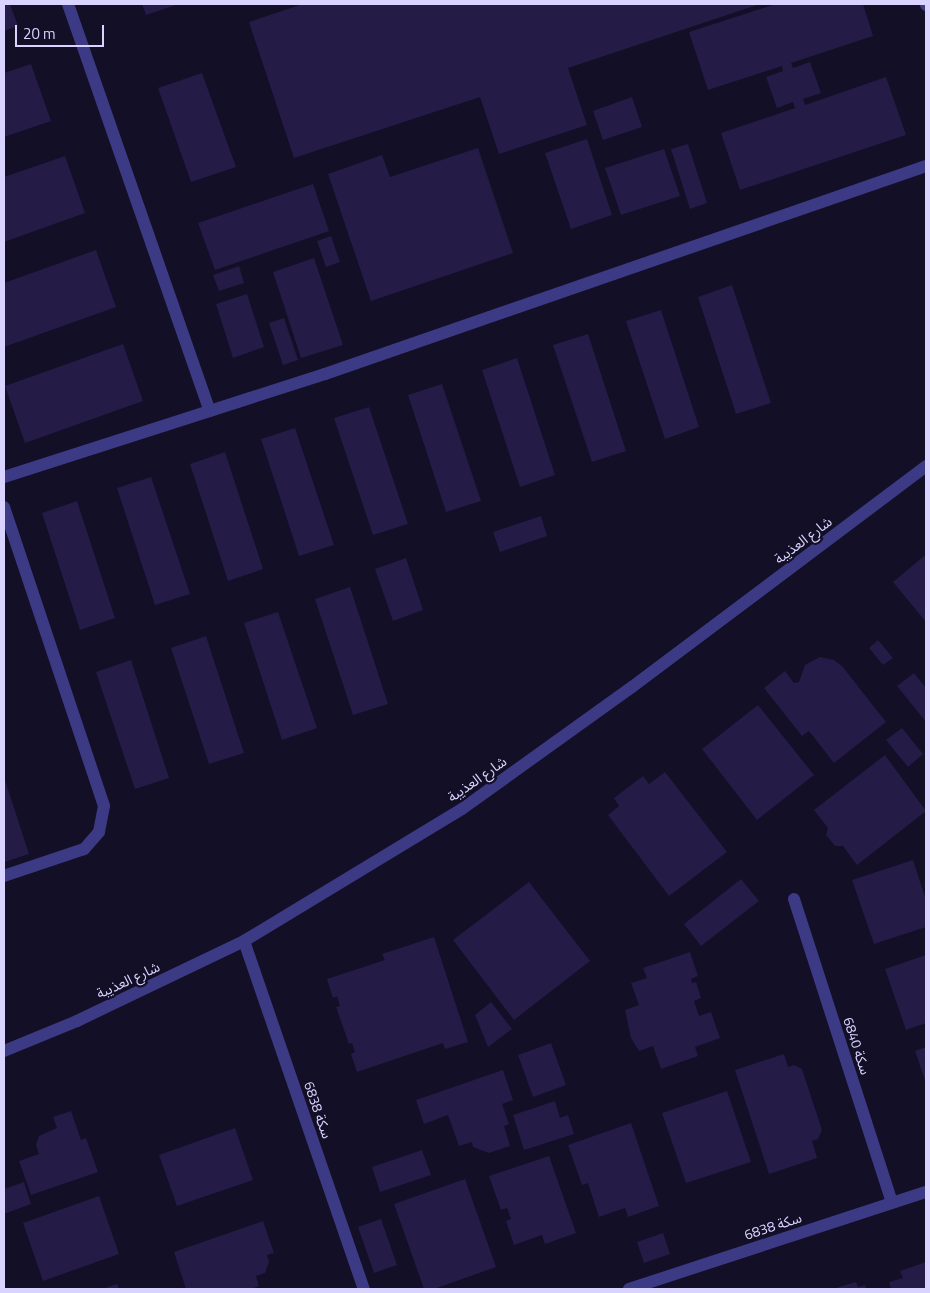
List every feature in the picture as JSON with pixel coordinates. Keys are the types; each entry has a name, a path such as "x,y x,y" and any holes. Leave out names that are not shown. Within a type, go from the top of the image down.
{"street":[{"path":"68,4 210,411"},
{"path":"4,477 210,411 926,166"},
{"name":"شارع العذيبة","path":"4,1050 77,1021 244,941 462,809 632,687 926,466"},
{"path":"4,507 104,806 98,832 84,849 4,876"},
{"name":"سكة 6840","path":"794,899 892,1203"},
{"name":"سكة 6838","path":"244,941 364,1289"},
{"name":"سكة 6838","path":"629,1289 926,1192"}],"building":[{"path":"4,4 10,4 18,26 4,31"},
{"path":"142,4 179,4 146,15"},
{"path":"303,4 760,4 568,68 587,125 499,154 480,97 294,158 249,22"},
{"path":"776,4 863,4 873,36 791,63 793,68 810,62 821,93 803,99 805,105 886,77 906,135 740,190 721,133 795,108 793,102 777,108 766,77 783,71 782,66 708,90 689,32"},
{"path":"31,64 51,121 4,137 4,73"},
{"path":"202,73 236,167 191,182 158,88"},
{"path":"632,97 642,127 603,140 593,111"},
{"path":"587,139 612,215 571,229 545,153"},
{"path":"688,144 707,203 690,209 671,149"},
{"path":"478,148 513,253 371,301 328,174 382,155 390,177"},
{"path":"664,149 680,196 621,215 605,168"},
{"path":"65,156 85,213 4,242 4,177"},
{"path":"313,184 329,231 215,270 198,223"},
{"path":"331,236 340,262 326,267 317,241"},
{"path":"96,250 116,307 4,347 4,283"},
{"path":"314,258 343,345 301,358 273,272"},
{"path":"239,266 244,283 219,291 213,275"},
{"path":"732,285 771,403 736,414 698,297"},
{"path":"247,294 264,347 233,358 216,304"},
{"path":"661,310 699,427 665,439 626,321"},
{"path":"284,318 298,360 283,365 269,323"},
{"path":"588,334 626,451 592,462 553,345"},
{"path":"123,344 143,401 25,443 5,386"},
{"path":"517,358 555,475 520,487 482,370"},
{"path":"442,384 481,501 446,512 408,395"},
{"path":"369,407 408,524 373,535 334,418"},
{"path":"295,428 334,545 299,556 261,439"},
{"path":"225,452 263,569 228,581 190,464"},
{"path":"151,477 190,594 155,605 117,488"},
{"path":"77,501 115,618 80,630 42,513"},
{"path":"541,516 547,536 500,552 493,532"},
{"path":"924,556 926,560 926,622 893,582"},
{"path":"406,558 423,610 393,621 375,569"},
{"path":"350,587 388,704 353,715 315,599"},
{"path":"278,612 317,728 282,740 244,623"},
{"path":"206,636 244,753 209,764 171,648"},
{"path":"878,640 893,658 883,665 869,648"},
{"path":"820,657 834,660 842,666 886,722 834,763 809,731 802,736 764,688 785,671 794,683 799,682 805,665"},
{"path":"131,660 169,778 135,789 96,672"},
{"path":"914,673 926,688 926,722 897,686"},
{"path":"758,705 814,775 757,820 702,749"},
{"path":"902,728 923,754 908,767 886,740"},
{"path":"885,755 926,811 857,865 843,846 835,846 826,835 828,828 814,810"},
{"path":"665,772 727,852 669,896 608,815 619,806 614,798 643,776 649,784"},
{"path":"4,777 29,854 4,862"},
{"path":"913,860 926,900 926,927 874,944 852,880"},
{"path":"741,879 759,901 701,946 684,924"},
{"path":"529,882 590,961 514,1020 453,940"},
{"path":"434,937 468,1042 445,1049 443,1043 357,1072 351,1054 355,1052 352,1043 349,1044 336,1007 340,1006 337,996 333,998 327,979 385,960 382,954"},
{"path":"690,952 698,976 691,979 692,983 696,982 701,998 694,1001 699,1016 711,1012 720,1038 695,1047 698,1056 661,1069 653,1046 639,1051 631,1038 625,1010 639,1005 631,983 647,978 643,968"},
{"path":"926,955 926,1023 906,1030 885,969"},
{"path":"491,1002 512,1029 488,1047 475,1015"},
{"path":"551,1043 566,1085 533,1097 518,1055"},
{"path":"926,1047 926,1083 915,1051"},
{"path":"784,1054 788,1067 794,1065 802,1069 822,1130 818,1139 812,1141 817,1158 769,1174 735,1070"},
{"path":"503,1070 513,1100 502,1104 509,1124 504,1126 510,1146 489,1153 473,1147 472,1142 459,1146 448,1115 424,1124 416,1100"},
{"path":"727,1091 751,1162 686,1183 662,1113"},
{"path":"555,1101 560,1118 568,1115 574,1134 524,1150 513,1115"},
{"path":"71,1111 81,1140 86,1138 98,1172 31,1195 19,1161 39,1154 36,1145 39,1136 57,1128 53,1117"},
{"path":"631,1123 659,1206 628,1217 625,1208 599,1217 588,1183 582,1185 568,1145"},
{"path":"235,1128 253,1180 177,1206 159,1155"},
{"path":"422,1150 431,1175 380,1192 372,1167"},
{"path":"549,1156 576,1233 545,1244 542,1235 514,1245 506,1221 511,1219 507,1208 501,1210 489,1176"},
{"path":"465,1179 496,1267 434,1289 424,1289 394,1204"},
{"path":"24,1182 31,1204 4,1214 4,1189"},
{"path":"99,1196 119,1254 43,1281 23,1223"},
{"path":"381,1219 397,1265 374,1273 358,1227"},
{"path":"263,1221 274,1253 267,1255 269,1262 265,1273 256,1276 259,1286 251,1289 186,1289 174,1252"},
{"path":"663,1233 670,1254 644,1263 637,1242"},
{"path":"926,1262 926,1289 891,1289 889,1282 903,1278 900,1271"},
{"path":"856,1282 858,1287 865,1285 866,1289 833,1289"},
{"path":"117,1284 119,1289 102,1289"}]}
